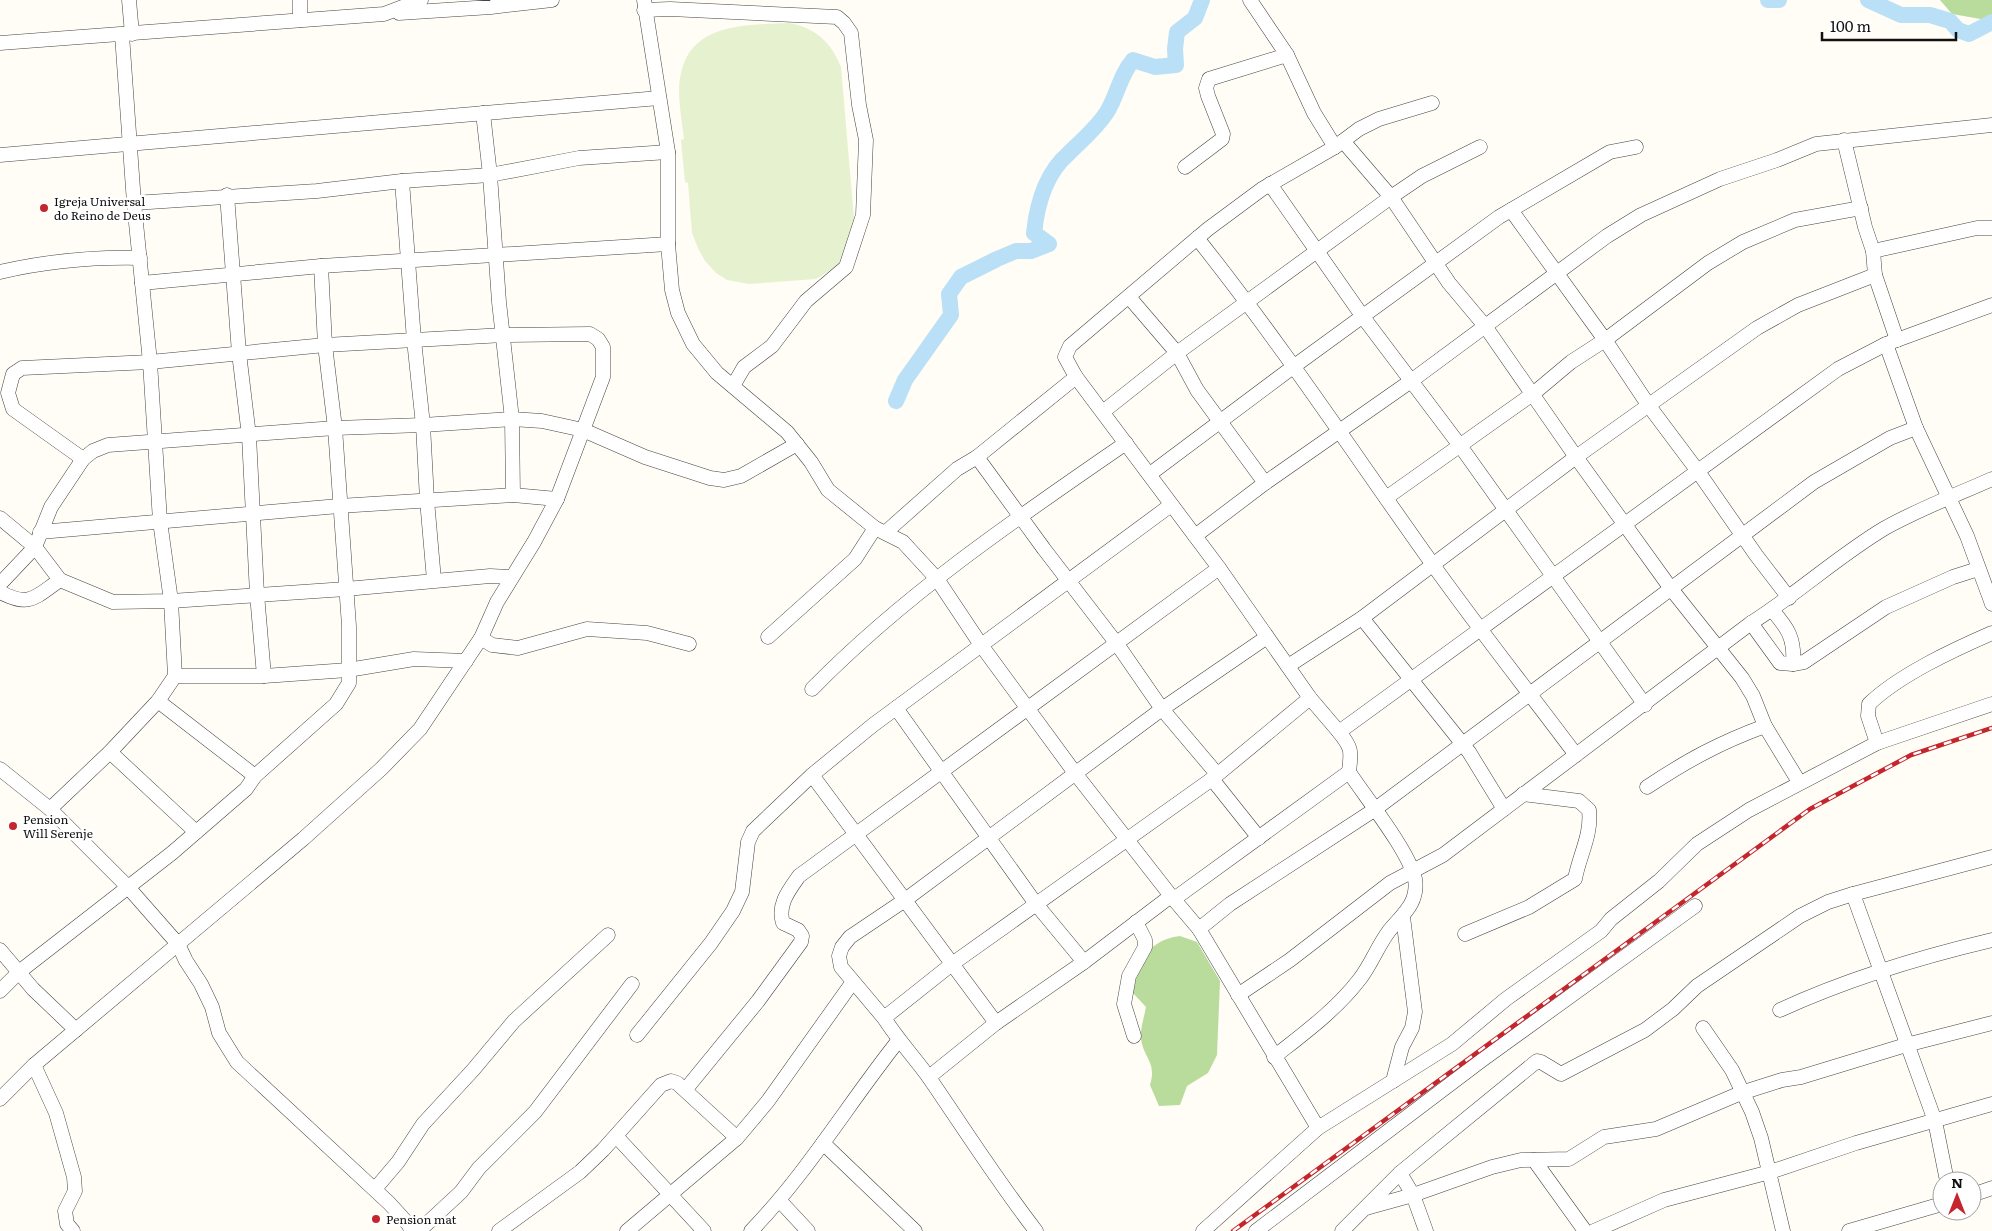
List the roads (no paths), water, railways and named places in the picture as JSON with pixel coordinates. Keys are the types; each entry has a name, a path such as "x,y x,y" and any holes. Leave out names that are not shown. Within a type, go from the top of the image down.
{"street":[{"path":"50,809 110,752 158,701 175,676 171,601 160,521 150,362 130,145 127,34 129,0"},
{"path":"300,0 300,20"},
{"path":"384,14 421,0"},
{"path":"0,44 491,7 552,0"},
{"path":"1250,0 1287,55 1314,112 1339,144 1391,197 1449,283 1485,326 1534,393 1576,457 1672,590 1717,649 1742,678 1753,696 1765,726 1799,782"},
{"path":"734,386 744,367 772,346 806,301 846,267 864,215 866,140 858,105 851,33 844,22 837,17 670,9 644,5 668,152 668,244 672,290 678,313 693,344 717,373 787,432 811,462 828,490 881,530 903,542 937,579 981,645 1030,709 1075,773 1172,898 1199,929 1318,1128"},
{"path":"1185,166 1222,139 1223,134 1206,88 1209,79 1287,55"},
{"path":"0,155 659,98"},
{"path":"929,1077 996,1023 1084,962 1136,922 1259,838 1349,772 1352,756 1350,746 1310,698 1219,568 1104,411 1076,377 1065,357 1066,351 1197,238 1270,184 1379,119 1432,104"},
{"path":"483,113 512,419 513,495"},
{"path":"1195,536 1265,483 1556,275 1606,236 1641,215 1681,196 1816,144 1992,125"},
{"path":"1844,140 1873,252 1874,275 1916,428 1967,536 1992,604"},
{"path":"1104,411 1177,353 1391,197 1444,164 1480,147"},
{"path":"1150,474 1293,367 1511,210 1571,173 1610,152 1636,147"},
{"path":"134,203 318,190 490,174 579,158 668,152"},
{"path":"402,181 414,340 423,426 426,500 434,580"},
{"path":"1270,184 1363,317 1461,447 1552,578 1645,705"},
{"path":"227,195 235,274 239,353 249,436 257,594 264,676"},
{"path":"1386,498 1461,447 1534,393 1571,362 1605,340 1708,263 1743,242 1795,220 1861,208"},
{"path":"1511,210 1556,275 1605,340 1649,406 1789,598"},
{"path":"1873,252 1977,228 1992,228"},
{"path":"1197,238 1228,276 1245,303 1340,431 1432,564 1576,756"},
{"path":"142,283 321,266 668,244"},
{"path":"0,272 34,264 92,257 140,258"},
{"path":"0,991 19,972 172,853 246,789 255,776 336,704 349,683 346,589 335,428 325,345 321,266"},
{"path":"1288,666 1362,618 1576,457 1757,328 1798,305 1874,275"},
{"path":"1129,297 1177,353 1197,390 1265,483"},
{"path":"1339,732 1838,369 1891,342 1992,305"},
{"path":"0,1100 34,1065 303,839 381,768 420,729 481,638 510,577 534,542 557,499 603,377 603,347 598,339 590,334 504,335 325,345 150,362 22,368 13,374 8,393 13,409 83,459"},
{"path":"768,637 855,559 881,530 956,469 977,457 1076,377"},
{"path":"0,584 35,547 40,532 64,485 83,459 93,451 108,445 249,436 335,428 423,426 512,419 542,421 583,430 645,457 710,478 724,480 741,476 797,444"},
{"path":"1199,929 1230,904 1374,810 1529,693 1672,590 1814,482 1890,438 1916,428"},
{"path":"812,689 847,654 937,579 1020,516 1126,442"},
{"path":"977,457 1259,838"},
{"path":"1238,995 1290,960 1390,883 1443,855 1717,649 1883,529 1992,479"},
{"path":"40,532 253,512 426,500 513,495 557,499"},
{"path":"637,1035 706,949 733,911 742,892 748,842 754,831 812,775 896,708 1171,504"},
{"path":"0,518 35,547 60,580 113,602 171,601 346,589 490,576 510,577"},
{"path":"686,1089 758,1001 801,942 802,936 798,930 783,923 781,917 786,894 799,876 1030,709 1219,568"},
{"path":"1751,624 1780,663 1793,664 1813,657 1886,607 1953,577 1978,569"},
{"path":"0,592 16,600 25,601 32,599 60,580"},
{"path":"1772,610 1782,622 1792,640 1794,647 1793,664"},
{"path":"1362,618 1462,743 1504,808"},
{"path":"481,638 492,645 518,648 597,628 619,633 647,633 689,644"},
{"path":"1877,743 1868,716 1869,704 1899,682 1955,649 1992,633"},
{"path":"1036,1231 996,1178 929,1077 898,1041 884,1018 852,983 841,967 840,956 842,947 863,927 904,900 1162,709 1266,637"},
{"path":"175,676 264,676 348,670 414,659 466,661"},
{"path":"884,1018 952,964 1214,777 1310,698"},
{"path":"158,701 255,776"},
{"path":"1203,1231 1318,1128 1452,1044 1506,999 1601,932 1611,919 1659,881 1697,844 1799,782 1877,743 1992,704"},
{"path":"896,708 943,772 987,838 1036,904 1084,962"},
{"path":"1647,787 1689,759 1727,740 1765,726"},
{"path":"110,752 196,832"},
{"path":"0,769 50,809 128,886 178,944 212,1007 219,1033 237,1062 375,1189 409,1225 411,1231"},
{"path":"1274,1057 1332,1009 1357,983 1371,964 1389,931 1403,917 1414,899 1416,888 1404,853 1349,772"},
{"path":"812,775 996,1023"},
{"path":"1465,934 1529,908 1575,879 1586,845 1590,821 1589,810 1579,801 1524,794"},
{"path":"1342,1231 1400,1173 1536,1061 1542,1062 1561,1074 1645,1030 1673,1009 1697,986 1800,916 1828,902 1992,857"},
{"path":"1853,894 1935,1121 1945,1171"},
{"path":"1256,1231 1482,1060 1557,1007 1643,941 1695,906"},
{"path":"1393,1081 1402,1048 1412,1028 1415,1012 1403,917"},
{"path":"1134,1036 1124,1004 1129,976 1145,947 1145,940 1136,922"},
{"path":"375,1189 398,1162 423,1124 473,1070 514,1021 608,935"},
{"path":"1780,1010 1826,989 1952,950 1992,940"},
{"path":"0,950 33,989 76,1030"},
{"path":"627,1231 737,1138 768,1101 852,983"},
{"path":"419,1231 461,1192 479,1168 535,1112 632,984"},
{"path":"1365,1208 1413,1195 1492,1167 1521,1160 1569,1159 1604,1137 1656,1129 1741,1093 1906,1045 1992,1023"},
{"path":"1703,1028 1732,1070 1741,1093 1752,1112 1770,1172 1783,1231"},
{"path":"750,1231 780,1201 860,1089 898,1041"},
{"path":"34,1065 56,1113 74,1177 76,1191 65,1211 67,1224 73,1231"},
{"path":"499,1231 580,1172 616,1136 661,1085 671,1081 686,1089 737,1138"},
{"path":"1594,1231 1664,1200 1770,1172 1856,1143 1992,1104"},
{"path":"616,1136 704,1231"},
{"path":"823,1143 909,1229"},
{"path":"1534,1160 1584,1231"},
{"path":"1400,1173 1413,1195 1426,1231"},
{"path":"780,1201 808,1231"},
{"path":"1849,1231 1932,1207"}],"waterway":[{"path":"896,401 905,380 951,315 949,294 961,277 1016,251 1031,251 1049,244 1034,233 1040,201 1053,171 1103,118 1125,72 1133,60 1155,67 1176,65 1177,32 1195,18 1202,0"},
{"path":"1768,0 1779,0"},
{"path":"1868,0 1901,15 1930,15 1950,21 1958,30 1969,34 1992,22"}],"railway":[{"path":"1233,1231 1810,809 1911,755 1992,728"}],"place":[{"name":"Igreja Universal do Reino de Deus","path":"44,208"},
{"name":"Pension Will Serenje","path":"13,826"},
{"name":"Pension mat","path":"376,1219"}]}
